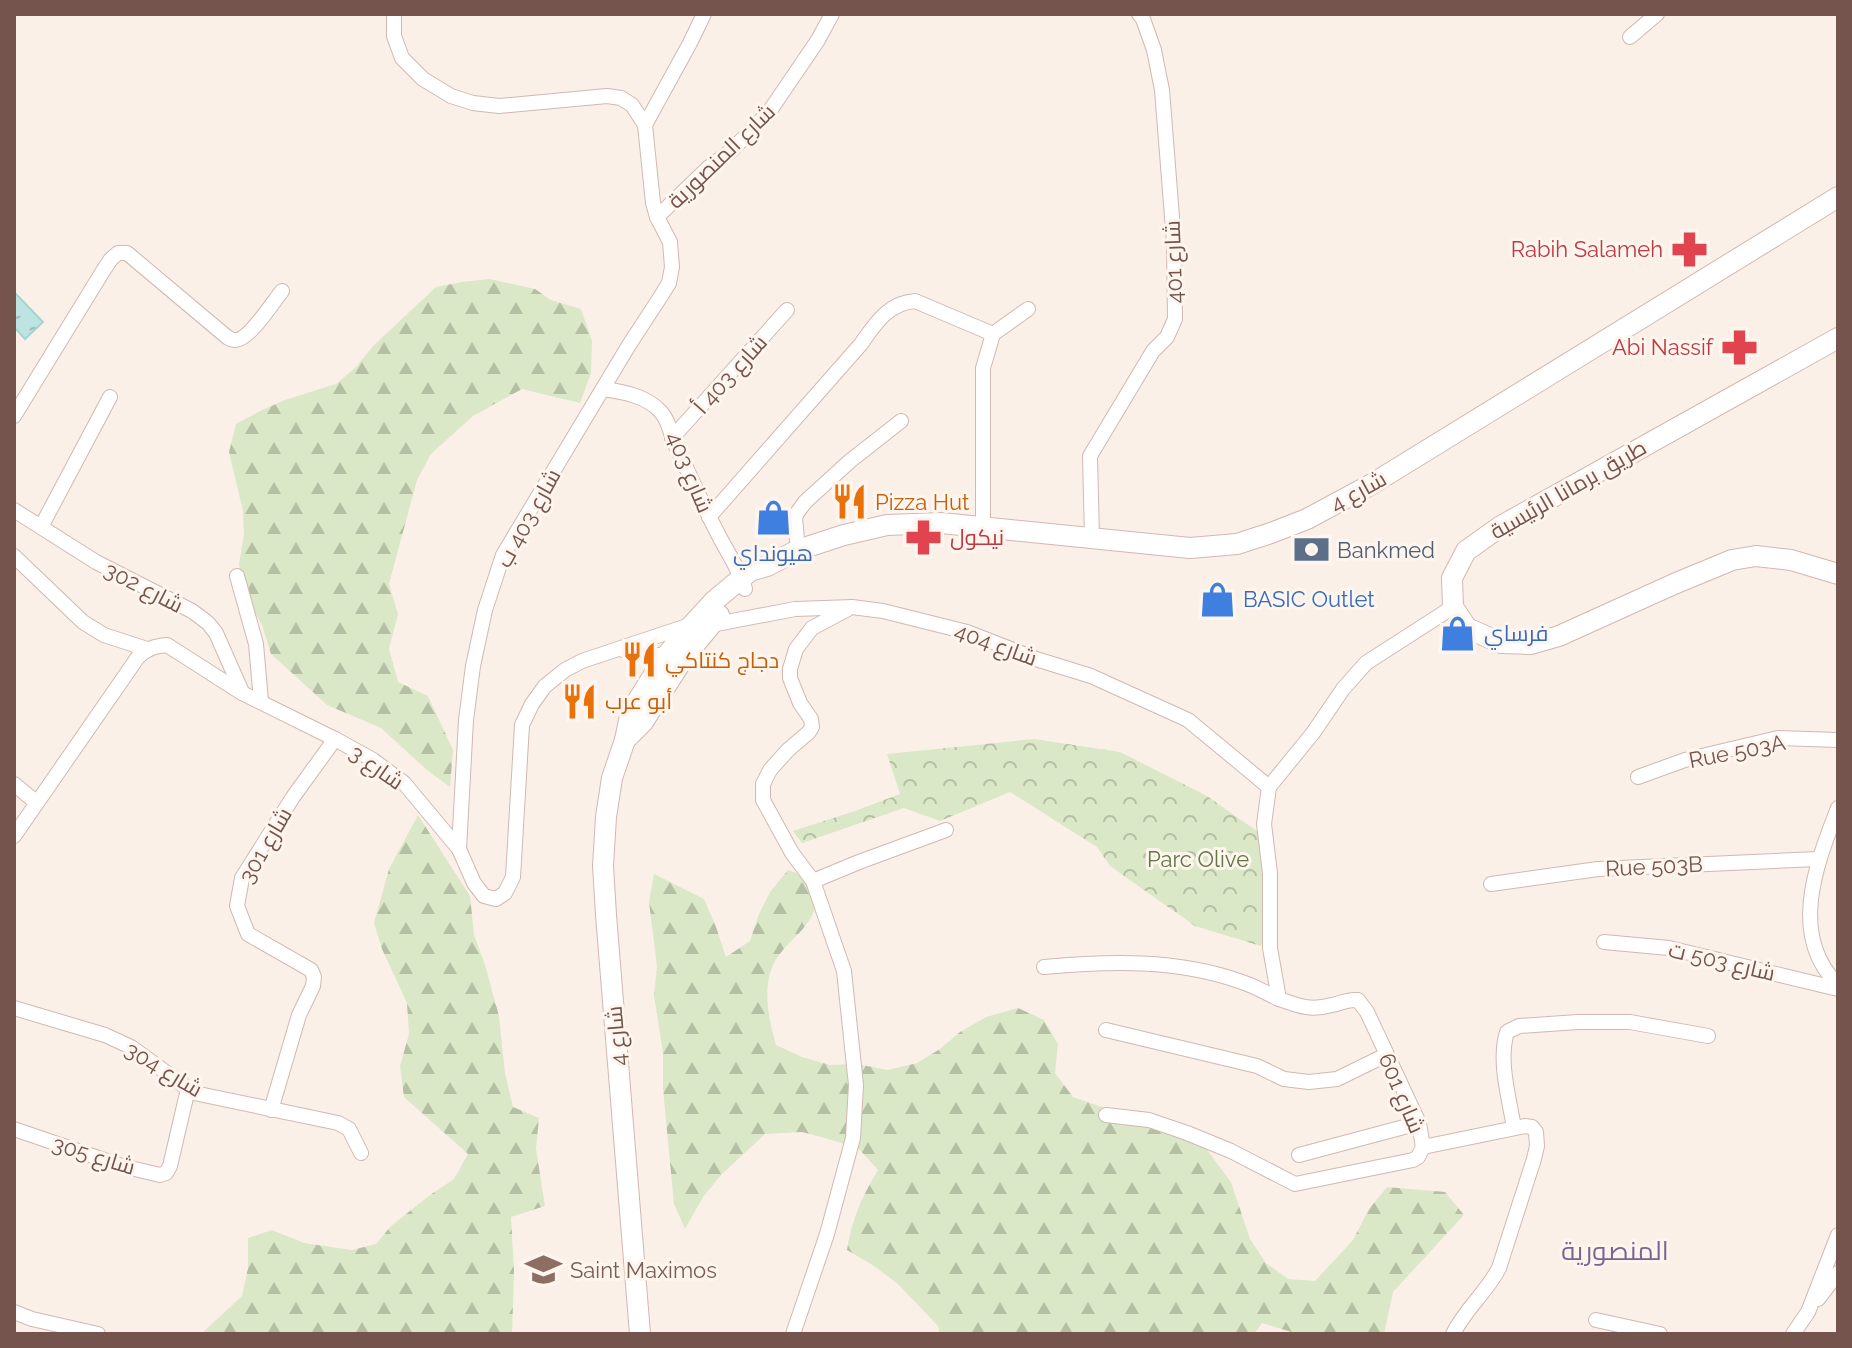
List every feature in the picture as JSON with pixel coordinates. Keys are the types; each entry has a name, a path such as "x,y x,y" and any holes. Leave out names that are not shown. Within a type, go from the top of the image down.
{"main road":[{"name":"شارع 4","path":"640,1334 603,866 608,804 631,711 700,625 714,601 744,583 750,571 798,550 887,525 941,523 983,526 1190,548 1237,544 1307,519 1372,484 1838,197"},
{"name":"طريق برمانا الرئيسية","path":"1453,607 1452,578 1466,551 1501,526 1838,338"},
{"path":"1453,607 1467,628 1501,643 1531,644 1559,636 1732,560 1756,556 1791,560 1838,574"}],"street":[{"path":"394,14 394,36 402,58 423,79 451,96 499,106 607,96 621,98 632,105 645,125 704,14"},
{"name":"شارع المنصورية","path":"645,125 657,217 708,168 731,151 769,112 832,14"},
{"name":"شارع 401","path":"1092,537 1090,456 1153,351 1167,337 1175,319 1174,242 1162,90 1154,50 1139,14"},
{"path":"1630,37 1657,14"},
{"name":"شارع 403 ب","path":"459,849 466,720 485,610 503,555 669,283 672,267 670,242 657,217"},
{"path":"14,416 111,259 118,253 127,253 185,304 234,340 242,338 257,323 282,291"},
{"path":"709,517 861,344 879,318 892,308 908,301 924,303 993,334"},
{"path":"983,526 983,368 993,334 1028,309"},
{"name":"شارع 403 أ","path":"672,438 787,310"},
{"name":"شارع 403","path":"604,389 631,394 659,409 668,420 672,438 744,583"},
{"path":"41,527 110,397"},
{"path":"798,550 795,518 805,502 901,421"},
{"name":"شارع 302","path":"14,510 96,562 192,611 208,623 216,633 242,693"},
{"name":"شارع 3","path":"14,556 83,622 104,635 147,649 167,645 242,693 373,760 404,783 459,849 474,883 484,896 496,899 505,893 513,877 522,725 545,686 582,661 700,625"},
{"path":"237,576 256,644 261,701"},
{"path":"793,1334 827,1234 853,1138 856,1085 844,971 813,881 792,853 763,800 763,784 770,770 812,727 790,678 796,649 812,628 852,607"},
{"name":"شارع 404","path":"700,625 795,609 852,607 883,611 967,632 1091,676 1188,720 1269,787"},
{"path":"1279,999 1270,948 1270,873 1264,824 1269,787 1366,663 1453,607"},
{"path":"14,836 125,673 147,649"},
{"name":"شارع 3","path":"619,649 674,658"},
{"name":"Rue 503A","path":"1638,777 1685,760 1778,738 1838,740"},
{"name":"شارع 301","path":"271,1110 299,1015 314,977 311,970 248,934 237,906 238,892 242,878 276,824 335,739"},
{"path":"14,784 37,803"},
{"path":"1838,808 1818,859 1812,892 1812,943 1838,987"},
{"path":"813,881 946,830"},
{"name":"Rue 503B","path":"1491,884 1598,869 1818,859"},
{"name":"شارع 503 ت","path":"1604,942 1669,948 1838,987"},
{"path":"1044,967 1098,962 1181,966 1240,981 1279,999"},
{"name":"شارع 601","path":"1279,999 1303,1008 1317,1009 1348,999 1358,1000 1367,1012 1419,1123 1423,1147 1514,1128"},
{"name":"شارع 304","path":"14,1008 105,1035 131,1047 188,1089 207,1096 338,1123 349,1129 361,1153"},
{"path":"1453,1334 1499,1268 1537,1146 1536,1132 1532,1127 1514,1128 1504,1057 1507,1032 1519,1026 1630,1022 1708,1036"},
{"path":"1106,1030 1257,1066 1284,1079 1309,1082 1337,1079 1386,1055"},
{"name":"شارع 305","path":"14,1129 122,1166 164,1174 170,1166 188,1089"},
{"path":"1106,1115 1149,1120 1187,1133 1231,1151 1295,1184 1413,1160 1423,1147"},
{"path":"1299,1155 1419,1123"},
{"path":"1808,1312 1838,1235"},
{"path":"1793,1334 1838,1273"},
{"path":"14,1312 98,1334"},
{"path":"1596,1320 1660,1334"}],"green space":[{"path":"490,279 535,289 551,300 581,309 592,341 591,373 580,403 522,389 473,416 431,454 417,480 389,584 398,614 389,649 398,682 428,696 453,750 450,787 381,728 327,705 271,654 262,625 245,595 239,564 244,535 243,511 229,452 236,424 285,400 336,384 436,287"},
{"name":"Parc Olive","path":"1034,739 1120,752 1207,796 1264,836 1272,929 1261,946 1195,926 1110,866 1097,847 1010,792 940,821 904,808 802,843 793,831 900,794 887,754"},
{"path":"418,815 470,896 474,935 499,1016 505,1073 513,1107 539,1118 536,1149 545,1206 511,1217 514,1270 512,1334 201,1334 242,1296 248,1268 248,1238 272,1230 304,1243 352,1250 376,1244 391,1226 454,1179 468,1154 404,1097 400,1066 409,1034 407,1003 382,949 374,923 389,869"},
{"path":"788,870 816,880 815,904 811,917 779,955 769,976 768,1011 776,1045 830,1065 857,1064 888,1070 917,1063 986,1017 1018,1008 1044,1020 1058,1044 1055,1073 1073,1097 1196,1135 1231,1182 1250,1239 1266,1263 1288,1279 1315,1281 1353,1240 1369,1209 1387,1187 1445,1192 1464,1215 1393,1292 1384,1334 1298,1334 1262,1323 1254,1334 940,1334 938,1326 897,1283 847,1250 858,1208 878,1170 859,1149 802,1132 765,1134 722,1174 703,1197 685,1229 674,1204 663,1089 663,1054 654,995 657,966 649,902 654,874 704,899 726,957 750,941 770,892"}],"water":[{"path":"14,292 43,322 25,339 14,327"}],"place":[{"name":"Rabih Salameh","path":"1689,249"},
{"name":"Abi Nassif","path":"1739,347"},
{"name":"Pizza Hut","path":"849,502"},
{"name":"هيونداي","path":"773,517"},
{"name":"نيكول","path":"924,537"},
{"name":"Bankmed","path":"1311,550"},
{"name":"BASIC Outlet","path":"1217,599"},
{"name":"فرساي","path":"1458,633"},
{"name":"دجاج كنتاكي","path":"639,660"},
{"name":"أبو عرب","path":"579,701"},
{"name":"Saint Maximos","path":"544,1270"}],"district":[{"name":"المنصورية","path":"1615,1251"}]}
